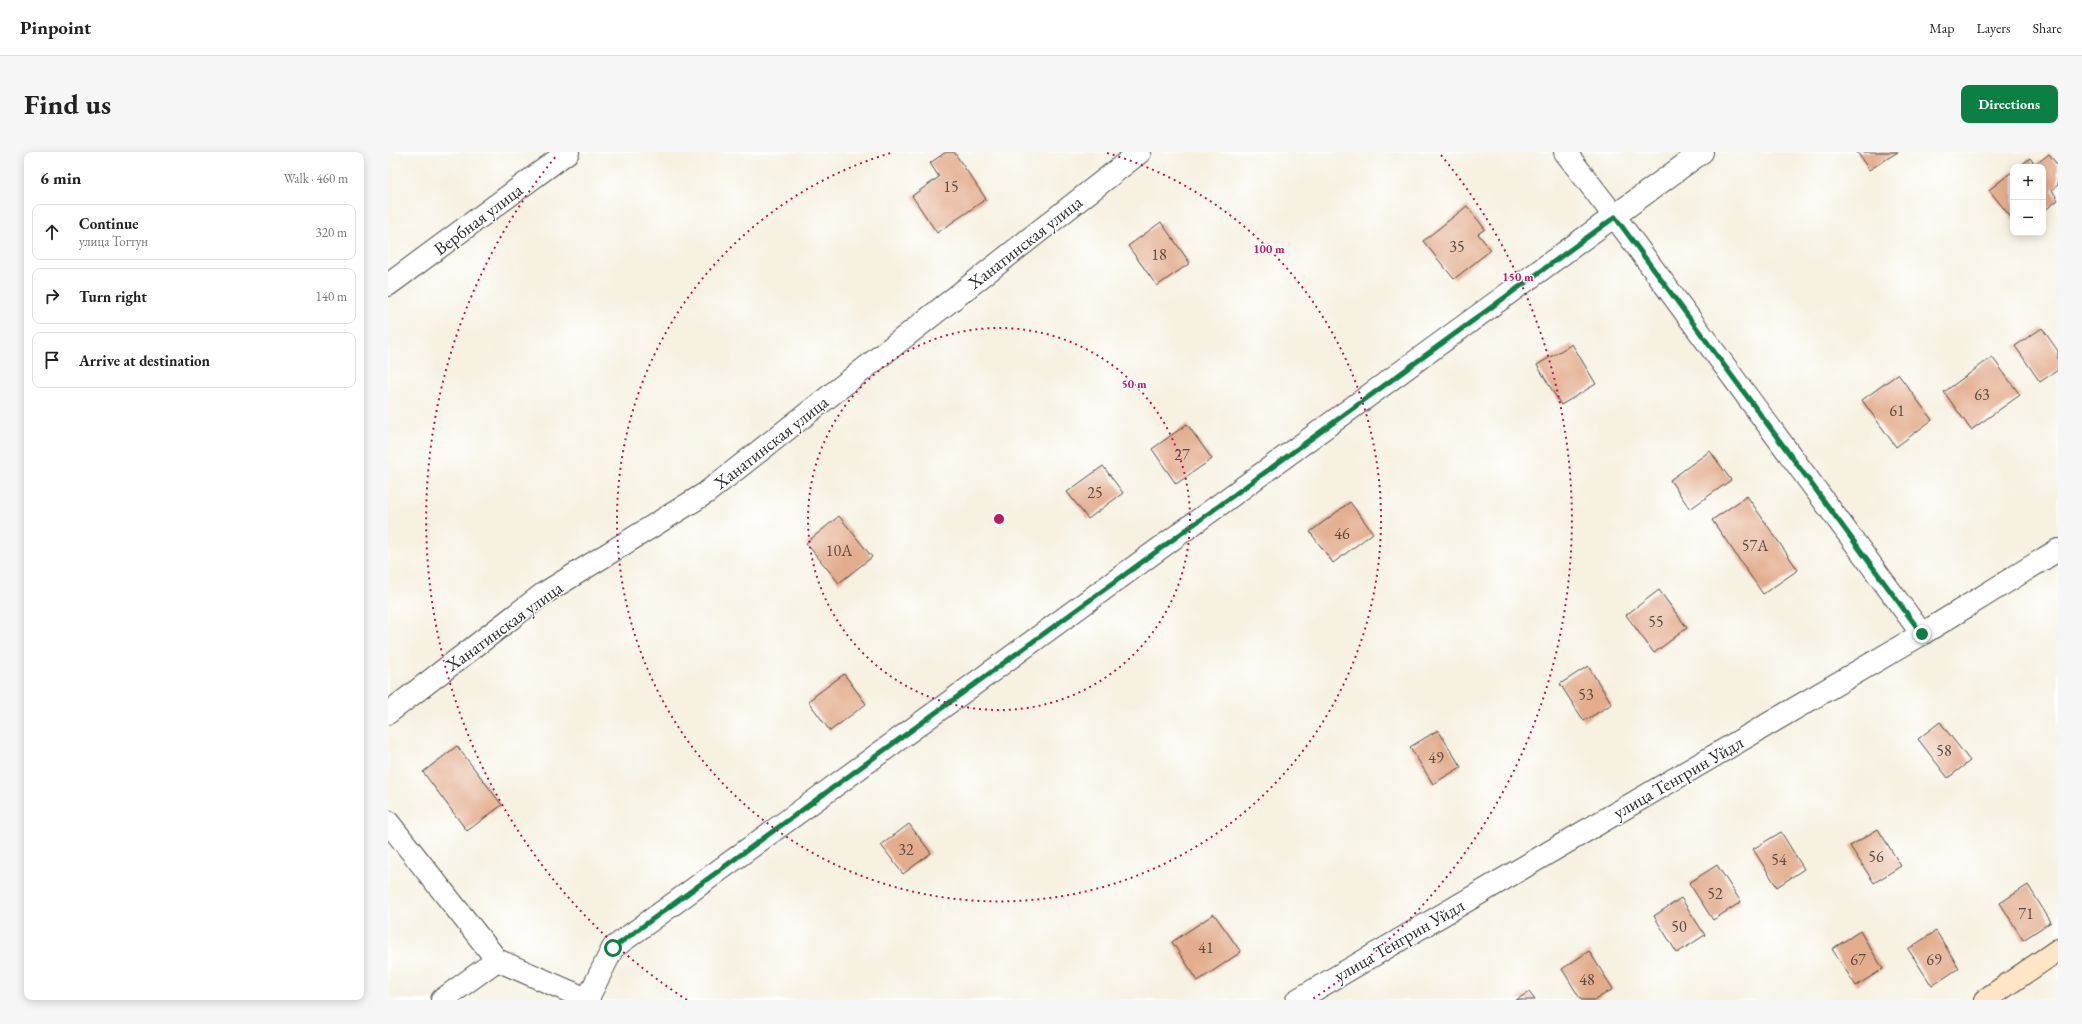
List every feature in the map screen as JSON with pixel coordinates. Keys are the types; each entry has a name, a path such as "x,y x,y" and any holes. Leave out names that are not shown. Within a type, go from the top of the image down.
{"street":[{"name":"Вербная улица","path":"388,285 568,152"},
{"name":"Ханатинская улица","path":"388,713 543,594 706,493 1140,152"},
{"path":"1565,152 1615,217 1922,634"},
{"path":"388,822 497,960 588,999 613,948 1702,152"},
{"name":"улица Тенгрин Уйдл","path":"1297,1000 1922,634 2058,550"},
{"path":"1985,1000 2058,950"},
{"path":"442,1000 497,960"}],"building":[{"path":"946,152 954,152 986,199 937,233 912,196 939,177 930,163"},
{"path":"1857,152 1898,152 1869,170"},
{"path":"2049,154 2058,166 2058,185 2052,190 2058,200 2046,210 2046,164 2036,164"},
{"path":"2030,158 2034,164 2023,164"},
{"path":"2010,173 2010,216 1989,190"},
{"path":"1467,206 1485,229 1478,234 1491,250 1454,279 1423,241"},
{"path":"1161,222 1190,263 1157,286 1128,246"},
{"path":"2042,328 2058,351 2058,370 2040,382 2015,346"},
{"path":"1572,344 1596,384 1561,405 1537,365"},
{"path":"1992,357 2020,395 1971,430 1944,392"},
{"path":"1898,374 1932,420 1896,447 1862,400"},
{"path":"1187,424 1212,459 1176,484 1152,449"},
{"path":"1710,451 1731,480 1690,509 1670,480"},
{"path":"1103,466 1123,493 1088,519 1067,492"},
{"path":"1747,496 1798,570 1763,594 1712,520"},
{"path":"1350,502 1373,533 1333,563 1310,532"},
{"path":"839,516 872,557 839,583 806,543"},
{"path":"1659,590 1687,628 1654,653 1626,615"},
{"path":"1588,666 1612,704 1584,721 1560,684"},
{"path":"844,674 866,704 830,731 808,701"},
{"path":"1940,722 1970,761 1948,778 1918,739"},
{"path":"1438,730 1461,767 1433,784 1410,747"},
{"path":"457,746 502,805 467,831 423,772"},
{"path":"909,824 931,853 903,874 881,845"},
{"path":"1878,829 1901,866 1874,883 1850,846"},
{"path":"1781,832 1804,869 1777,887 1753,849"},
{"path":"1717,865 1741,902 1713,920 1689,883"},
{"path":"2028,885 2051,922 2023,940 2000,903"},
{"path":"1681,898 1705,935 1677,953 1654,916"},
{"path":"1214,914 1241,952 1198,981 1172,942"},
{"path":"1860,931 1883,969 1856,986 1832,949"},
{"path":"1936,931 1959,968 1932,986 1908,949"},
{"path":"1589,951 1613,989 1595,1000 1581,1000 1562,969"},
{"path":"1529,992 1535,1000 1516,1000"}],"route":[{"path":"613,948 1615,217 1922,634"}]}
